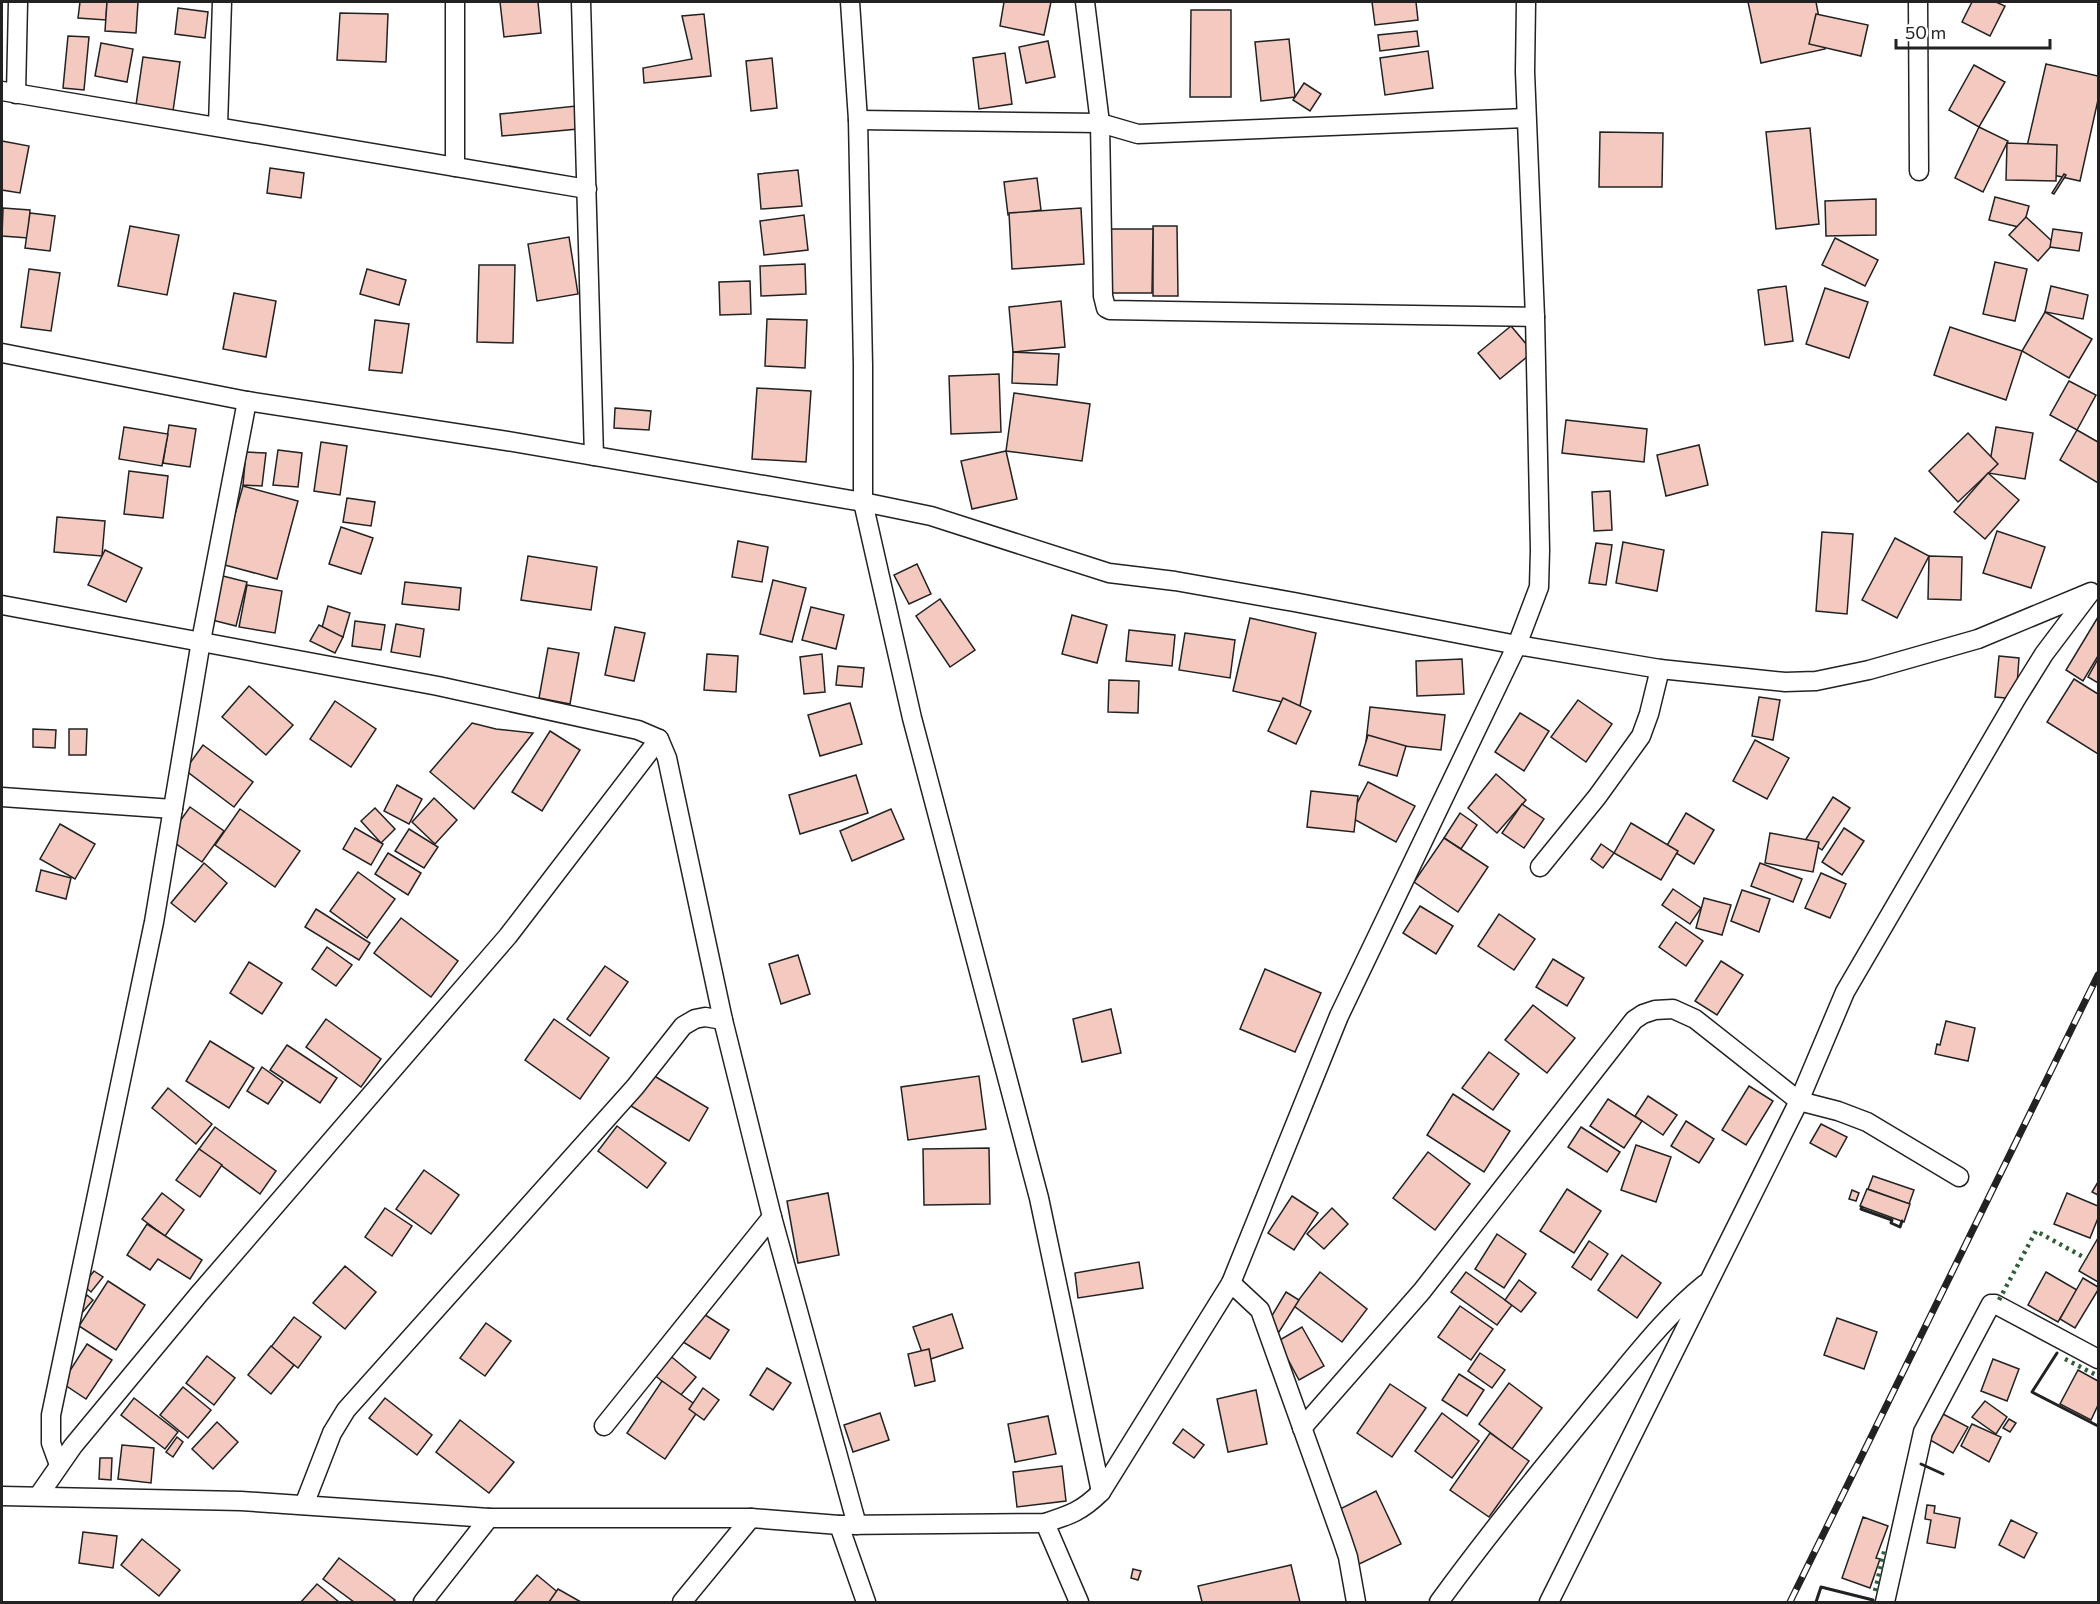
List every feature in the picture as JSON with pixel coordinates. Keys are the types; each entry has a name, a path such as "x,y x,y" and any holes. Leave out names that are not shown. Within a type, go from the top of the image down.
{"street":[{"path":"18,2 9,92 587,189"},
{"path":"218,126 222,2"},
{"path":"455,2 455,167"},
{"path":"582,2 594,456"},
{"path":"850,2 858,120 863,502 912,718 1039,1198 1101,1492"},
{"path":"1086,2 1100,123 1103,296 1106,308 1110,310 1534,317"},
{"path":"2,1496 241,1501 489,1518 751,1518 848,1525 1046,1523 1075,1514 1087,1506 1101,1492 1231,1283 1339,1016 1517,645 1539,587 1534,317 1526,118 1526,2"},
{"path":"1917,2 1919,171"},
{"path":"858,120 1100,123 1138,134 1526,118"},
{"path":"2,353 247,402 594,456 863,502 931,516 1110,573 1175,581 1273,598 1517,645 1660,669 1785,682 1816,681 1869,670 1978,639 2095,589"},
{"path":"59,1465 51,1443 51,1415 154,922 201,641 247,402"},
{"path":"1549,1602 1799,1101 1845,992 2016,699 2044,654 2095,589"},
{"path":"2,605 438,686 638,730 659,739 667,758 723,1020 866,1602"},
{"path":"1540,867 1597,797 1641,735 1649,714 1660,669"},
{"path":"39,1495 59,1465 199,1294 508,936 659,739"},
{"path":"2,797 173,809"},
{"path":"1302,1428 1422,1291 1634,1020 1643,1014 1655,1010 1673,1010 1695,1019 1799,1101 1838,1111 1867,1122 1959,1177"},
{"path":"304,1505 332,1433 346,1410 635,1087 683,1026 695,1019 705,1017 723,1020"},
{"path":"604,1426 772,1217"},
{"path":"1439,1602 1542,1468 1634,1358 1677,1309 1711,1280"},
{"path":"1231,1283 1260,1310 1348,1557 1356,1602"},
{"path":"1885,1602 1923,1432 1991,1304 1995,1304 2098,1359"},
{"path":"423,1602 489,1518"},
{"path":"682,1602 751,1518"},
{"path":"1046,1523 1079,1602"}],"building":[{"path":"80,2 107,2 106,20 78,18"},
{"path":"107,2 138,2 136,33 105,31"},
{"path":"500,2 538,2 541,33 504,37"},
{"path":"1004,2 1051,2 1044,35 1000,26"},
{"path":"1372,2 1416,2 1418,20 1375,25"},
{"path":"1748,2 1816,2 1825,49 1761,63"},
{"path":"1972,2 1996,2 2005,6 1990,36 1962,22"},
{"path":"178,8 208,12 205,38 175,34"},
{"path":"1191,10 1231,10 1231,97 1190,97"},
{"path":"340,13 388,14 386,62 337,60"},
{"path":"704,14 711,76 644,83 643,68 692,59 682,16"},
{"path":"1816,14 1868,25 1861,56 1809,44"},
{"path":"1417,31 1419,46 1380,51 1378,35"},
{"path":"68,36 89,37 84,90 63,88"},
{"path":"1289,39 1295,97 1261,101 1255,42"},
{"path":"1048,41 1055,77 1026,83 1019,47"},
{"path":"101,43 133,49 127,82 95,76"},
{"path":"1428,51 1433,88 1385,95 1380,58"},
{"path":"1005,53 1012,104 979,109 973,58"},
{"path":"143,57 180,62 173,111 136,105"},
{"path":"772,58 777,108 751,111 746,61"},
{"path":"2046,64 2098,76 2098,100 2080,181 2022,168"},
{"path":"1974,65 2005,82 1979,127 1949,110"},
{"path":"1304,83 1321,94 1310,111 1293,100"},
{"path":"576,106 578,129 502,136 500,114"},
{"path":"1979,127 2008,141 1983,192 1955,178"},
{"path":"1810,128 1819,224 1776,229 1766,132"},
{"path":"1600,132 1663,133 1662,187 1599,187"},
{"path":"2,141 29,146 20,193 2,190"},
{"path":"2007,143 2057,145 2056,181 2006,180"},
{"path":"270,168 304,173 301,198 267,193"},
{"path":"798,170 802,206 761,209 758,174"},
{"path":"2064,174 2066,175 2054,194 2052,193"},
{"path":"1037,178 1041,210 1008,215 1004,182"},
{"path":"1995,197 2029,206 2023,228 1989,220"},
{"path":"1876,199 1876,235 1826,236 1825,201"},
{"path":"3,208 30,210 28,238 2,236"},
{"path":"1081,208 1084,264 1012,269 1009,213"},
{"path":"30,213 55,216 50,251 25,248"},
{"path":"804,215 808,250 764,255 760,221"},
{"path":"2026,217 2054,243 2038,261 2009,235"},
{"path":"130,226 179,235 167,295 118,286"},
{"path":"1153,226 1177,226 1178,296 1153,296"},
{"path":"1105,229 1153,229 1152,293 1104,293"},
{"path":"2053,229 2082,233 2079,251 2050,247"},
{"path":"569,237 578,294 537,301 528,244"},
{"path":"1835,238 1878,260 1865,286 1822,265"},
{"path":"1995,262 2027,269 2015,321 1983,314"},
{"path":"805,264 806,294 761,296 760,266"},
{"path":"479,265 515,265 513,343 477,342"},
{"path":"29,269 60,273 51,331 21,327"},
{"path":"367,269 406,280 399,305 360,294"},
{"path":"750,281 751,314 720,315 719,282"},
{"path":"1786,286 1793,341 1765,345 1758,290"},
{"path":"2051,286 2088,295 2083,319 2045,312"},
{"path":"1825,288 1868,302 1849,358 1806,344"},
{"path":"234,293 276,301 266,357 223,349"},
{"path":"1061,301 1065,347 1013,352 1009,307"},
{"path":"2045,312 2092,339 2069,378 2022,351"},
{"path":"767,319 807,320 805,368 765,366"},
{"path":"375,320 409,324 402,373 369,370"},
{"path":"1511,326 1533,352 1500,379 1478,353"},
{"path":"1950,327 2022,351 2006,400 1934,375"},
{"path":"1013,352 1059,354 1057,385 1012,383"},
{"path":"999,374 1001,432 951,434 949,376"},
{"path":"2069,381 2096,395 2077,430 2050,415"},
{"path":"757,388 811,391 806,462 752,459"},
{"path":"1014,393 1090,404 1082,461 1006,451"},
{"path":"615,408 651,411 649,430 614,428"},
{"path":"1566,420 1647,429 1644,462 1562,453"},
{"path":"169,425 196,429 190,467 163,463"},
{"path":"124,427 168,434 162,466 119,459"},
{"path":"1996,427 2033,433 2025,479 1988,473"},
{"path":"2077,430 2098,442 2098,483 2060,460"},
{"path":"1968,433 1998,464 1958,502 1929,471"},
{"path":"321,442 347,446 340,495 314,491"},
{"path":"1699,445 1708,485 1666,496 1657,455"},
{"path":"278,450 302,453 298,487 273,485"},
{"path":"1006,451 1017,499 972,509 961,461"},
{"path":"246,452 266,453 262,486 243,485"},
{"path":"129,471 168,476 163,518 124,514"},
{"path":"1988,473 2019,500 1985,539 1954,512"},
{"path":"243,486 298,501 277,579 221,564"},
{"path":"1610,491 1612,530 1594,531 1592,492"},
{"path":"347,498 375,502 371,526 343,522"},
{"path":"57,517 105,521 102,556 54,552"},
{"path":"341,527 373,538 361,574 329,564"},
{"path":"1997,531 2045,547 2031,588 1983,573"},
{"path":"1822,532 1853,534 1847,614 1816,611"},
{"path":"1895,538 1929,556 1897,618 1862,600"},
{"path":"738,541 768,547 762,582 732,577"},
{"path":"1623,542 1664,550 1657,591 1616,583"},
{"path":"1596,543 1612,545 1606,585 1589,583"},
{"path":"105,550 142,568 126,602 88,585"},
{"path":"528,556 597,567 591,610 521,600"},
{"path":"1929,556 1962,557 1961,600 1928,599"},
{"path":"917,564 931,594 909,604 894,575"},
{"path":"219,575 247,582 236,626 208,619"},
{"path":"773,580 806,588 792,642 760,634"},
{"path":"405,582 461,588 459,610 402,604"},
{"path":"247,585 282,591 275,633 239,627"},
{"path":"940,599 975,650 950,667 916,616"},
{"path":"328,606 350,613 343,637 321,631"},
{"path":"811,607 844,615 836,649 802,640"},
{"path":"1072,615 1107,625 1097,663 1062,654"},
{"path":"2098,617 2098,656 2083,681 2066,670"},
{"path":"1250,618 1316,633 1300,706 1233,691"},
{"path":"355,621 385,625 381,650 352,646"},
{"path":"396,624 424,629 420,657 391,652"},
{"path":"319,625 343,637 335,653 310,641"},
{"path":"615,627 645,633 634,681 605,675"},
{"path":"1129,630 1175,635 1172,666 1126,661"},
{"path":"1185,633 1235,640 1230,678 1179,670"},
{"path":"548,648 579,653 570,704 539,698"},
{"path":"707,654 738,656 736,692 704,690"},
{"path":"822,654 825,692 804,694 800,657"},
{"path":"1999,656 2019,658 2016,699 1995,697"},
{"path":"1462,659 1464,694 1417,696 1416,661"},
{"path":"2098,659 2098,683 2088,677"},
{"path":"838,666 864,668 862,687 836,685"},
{"path":"2074,679 2098,694 2098,754 2047,722"},
{"path":"1109,680 1139,681 1138,713 1108,712"},
{"path":"249,686 293,725 266,755 222,717"},
{"path":"1759,697 1780,700 1773,740 1752,736"},
{"path":"1283,698 1311,711 1296,744 1268,731"},
{"path":"1578,700 1612,724 1586,762 1551,737"},
{"path":"335,701 376,729 351,767 310,739"},
{"path":"850,703 862,744 820,756 808,715"},
{"path":"1370,707 1445,715 1441,750 1366,742"},
{"path":"1520,713 1549,731 1524,771 1495,752"},
{"path":"472,723 496,729 533,733 474,809 430,772"},
{"path":"33,729 56,730 55,748 33,747"},
{"path":"69,729 87,729 86,755 69,755"},
{"path":"550,731 580,750 542,811 512,792"},
{"path":"1368,735 1406,746 1397,776 1359,765"},
{"path":"1755,740 1789,758 1767,799 1733,781"},
{"path":"203,745 253,782 234,807 185,770"},
{"path":"1496,774 1526,800 1497,833 1468,808"},
{"path":"856,775 868,813 800,834 789,795"},
{"path":"1368,782 1415,806 1396,842 1350,817"},
{"path":"397,785 422,799 409,824 384,811"},
{"path":"1311,791 1358,796 1354,832 1307,827"},
{"path":"1833,797 1850,808 1822,850 1806,839"},
{"path":"434,798 457,820 435,844 412,822"},
{"path":"1522,804 1544,819 1524,848 1502,833"},
{"path":"190,807 224,831 202,862 168,838"},
{"path":"375,808 395,829 381,843 361,821"},
{"path":"240,809 300,851 275,887 215,845"},
{"path":"891,809 904,839 852,861 840,831"},
{"path":"1460,813 1477,825 1461,849 1444,838"},
{"path":"1686,813 1714,830 1694,864 1666,847"},
{"path":"1631,823 1678,851 1661,880 1614,853"},
{"path":"60,824 95,844 75,879 40,859"},
{"path":"355,828 383,844 371,865 343,849"},
{"path":"1844,828 1864,841 1842,875 1822,862"},
{"path":"409,829 438,847 424,868 395,851"},
{"path":"1770,833 1819,842 1813,872 1765,863"},
{"path":"1444,838 1488,867 1458,912 1414,882"},
{"path":"1601,844 1614,853 1603,868 1591,859"},
{"path":"388,853 421,873 408,895 375,874"},
{"path":"204,863 227,883 195,922 171,903"},
{"path":"1760,863 1802,879 1793,902 1751,886"},
{"path":"41,870 71,878 66,899 36,891"},
{"path":"358,872 395,899 367,938 330,911"},
{"path":"1821,873 1846,884 1830,918 1805,908"},
{"path":"1673,889 1701,908 1690,924 1662,905"},
{"path":"1742,890 1770,899 1759,932 1731,921"},
{"path":"1704,898 1731,905 1722,935 1696,928"},
{"path":"1420,906 1453,926 1436,954 1403,933"},
{"path":"316,909 370,943 359,960 305,927"},
{"path":"1499,914 1535,939 1514,970 1478,946"},
{"path":"401,918 458,961 431,997 374,953"},
{"path":"1676,922 1703,941 1686,966 1659,947"},
{"path":"327,947 352,965 336,986 312,969"},
{"path":"798,955 810,994 781,1004 769,964"},
{"path":"1553,959 1584,978 1567,1006 1536,987"},
{"path":"1721,961 1743,975 1717,1015 1695,1001"},
{"path":"249,962 282,983 262,1014 230,993"},
{"path":"605,966 628,982 590,1036 567,1019"},
{"path":"1265,969 1321,993 1295,1052 1240,1029"},
{"path":"1533,1005 1575,1038 1547,1073 1505,1040"},
{"path":"1111,1009 1121,1053 1082,1062 1073,1019"},
{"path":"326,1019 381,1059 361,1087 306,1047"},
{"path":"554,1019 609,1058 580,1099 525,1060"},
{"path":"1946,1021 1975,1028 1968,1061 1935,1054 1937,1044 1940,1045"},
{"path":"210,1041 254,1068 229,1108 186,1081"},
{"path":"287,1045 337,1078 320,1103 270,1070"},
{"path":"1489,1052 1519,1074 1493,1110 1462,1088"},
{"path":"262,1067 283,1082 268,1104 247,1091"},
{"path":"646,1071 708,1108 689,1141 626,1103"},
{"path":"979,1076 986,1129 908,1140 901,1087"},
{"path":"1749,1086 1773,1101 1746,1145 1722,1130"},
{"path":"168,1088 212,1124 196,1144 152,1108"},
{"path":"1453,1094 1510,1131 1484,1172 1427,1135"},
{"path":"1648,1096 1677,1115 1663,1135 1635,1116"},
{"path":"1608,1099 1642,1121 1624,1148 1590,1126"},
{"path":"1686,1121 1714,1139 1699,1163 1671,1146"},
{"path":"1821,1124 1847,1137 1836,1157 1810,1143"},
{"path":"617,1126 666,1163 647,1188 598,1151"},
{"path":"215,1127 276,1171 260,1194 199,1149"},
{"path":"1581,1127 1620,1152 1607,1172 1568,1147"},
{"path":"1636,1145 1671,1157 1656,1202 1621,1190"},
{"path":"989,1148 990,1204 924,1205 923,1149"},
{"path":"199,1149 222,1165 200,1197 176,1180"},
{"path":"1428,1152 1470,1184 1435,1230 1393,1198"},
{"path":"424,1170 459,1195 431,1234 396,1209"},
{"path":"1873,1176 1914,1190 1909,1204 1868,1189"},
{"path":"2098,1182 2098,1195 2092,1192"},
{"path":"1567,1189 1601,1211 1574,1253 1540,1231"},
{"path":"1867,1189 1910,1204 1904,1222 1860,1206"},
{"path":"1852,1190 1859,1193 1856,1201 1849,1199"},
{"path":"162,1193 184,1210 165,1236 142,1219"},
{"path":"828,1193 839,1255 798,1263 787,1201"},
{"path":"2067,1193 2098,1206 2098,1218 2090,1238 2054,1224"},
{"path":"1292,1196 1318,1213 1294,1250 1268,1233"},
{"path":"385,1208 412,1226 392,1256 365,1237"},
{"path":"1332,1208 1348,1224 1324,1249 1307,1234"},
{"path":"147,1224 202,1260 190,1279 158,1259 150,1270 127,1255"},
{"path":"1497,1234 1526,1254 1504,1288 1475,1269"},
{"path":"2098,1238 2098,1282 2079,1271"},
{"path":"1589,1241 1608,1254 1591,1280 1572,1267"},
{"path":"1622,1255 1661,1283 1637,1318 1598,1290"},
{"path":"1139,1262 1143,1288 1078,1298 1075,1273"},
{"path":"345,1266 376,1292 345,1329 313,1303"},
{"path":"94,1271 103,1277 91,1292 83,1285"},
{"path":"1320,1272 1367,1309 1342,1342 1294,1306"},
{"path":"1466,1272 1512,1305 1497,1325 1451,1292"},
{"path":"2046,1272 2077,1290 2058,1322 2028,1305"},
{"path":"2083,1278 2098,1287 2098,1290 2075,1328 2060,1319"},
{"path":"1519,1280 1536,1293 1521,1312 1505,1300"},
{"path":"108,1281 145,1305 116,1350 79,1326"},
{"path":"1286,1292 1299,1300 1279,1332 1267,1324"},
{"path":"87,1295 93,1300 81,1314 75,1310"},
{"path":"1460,1306 1493,1329 1471,1360 1438,1337"},
{"path":"699,1311 729,1330 710,1359 680,1340"},
{"path":"952,1314 963,1348 925,1361 913,1327"},
{"path":"294,1317 321,1337 298,1368 271,1347"},
{"path":"1837,1318 1877,1332 1864,1369 1824,1355"},
{"path":"486,1323 511,1341 485,1376 460,1358"},
{"path":"1302,1327 1324,1366 1299,1380 1278,1341"},
{"path":"87,1344 112,1360 86,1399 62,1383"},
{"path":"271,1346 294,1365 271,1394 248,1375"},
{"path":"929,1349 935,1381 915,1386 908,1354"},
{"path":"1480,1353 1505,1370 1492,1388 1468,1371"},
{"path":"668,1354 696,1377 680,1396 652,1373"},
{"path":"207,1356 235,1378 214,1405 186,1383"},
{"path":"1993,1359 2019,1369 2007,1401 1981,1391"},
{"path":"767,1368 791,1383 773,1410 750,1395"},
{"path":"2078,1370 2098,1381 2098,1405 2091,1420 2060,1404"},
{"path":"1459,1374 1484,1390 1467,1416 1442,1400"},
{"path":"662,1381 700,1408 665,1459 627,1433"},
{"path":"1509,1383 1542,1408 1512,1449 1479,1424"},
{"path":"1390,1384 1426,1408 1392,1457 1357,1433"},
{"path":"183,1387 211,1410 188,1438 160,1415"},
{"path":"703,1388 719,1400 704,1420 689,1409"},
{"path":"1256,1390 1267,1444 1228,1452 1217,1399"},
{"path":"134,1398 178,1432 165,1449 121,1415"},
{"path":"385,1398 432,1435 417,1455 369,1418"},
{"path":"1985,1401 2007,1417 1996,1434 1972,1417"},
{"path":"880,1413 889,1440 853,1452 844,1425"},
{"path":"1442,1413 1479,1441 1452,1478 1415,1451"},
{"path":"1943,1414 1968,1427 1953,1453 1930,1440"},
{"path":"1048,1416 1056,1454 1015,1462 1008,1424"},
{"path":"2009,1419 2016,1423 2010,1432 2003,1428"},
{"path":"460,1420 514,1462 489,1493 436,1452"},
{"path":"217,1422 238,1442 213,1469 192,1449"},
{"path":"1972,1424 2001,1437 1989,1462 1961,1446"},
{"path":"1183,1429 1204,1445 1194,1458 1173,1443"},
{"path":"1490,1433 1529,1461 1489,1517 1450,1490"},
{"path":"177,1437 183,1442 173,1457 166,1452"},
{"path":"122,1445 154,1448 151,1483 118,1479"},
{"path":"100,1458 112,1458 111,1480 99,1479"},
{"path":"1062,1466 1066,1501 1017,1507 1013,1472"},
{"path":"1376,1491 1401,1544 1353,1567 1328,1515"},
{"path":"1927,1505 1935,1506 1934,1513 1960,1518 1955,1548 1927,1543 1931,1520 1925,1519"},
{"path":"1863,1517 1888,1526 1876,1558 1880,1559 1870,1588 1842,1578"},
{"path":"2011,1520 2037,1533 2024,1558 1999,1545"},
{"path":"83,1532 117,1536 113,1568 79,1563"},
{"path":"142,1539 180,1570 159,1596 121,1565"},
{"path":"339,1558 395,1600 393,1602 354,1602 323,1579"},
{"path":"1291,1565 1300,1602 1202,1602 1198,1586"},
{"path":"1133,1569 1141,1571 1138,1580 1131,1578"},
{"path":"537,1575 560,1594 554,1602 514,1602"},
{"path":"317,1584 339,1602 301,1602"},
{"path":"558,1589 581,1602 549,1602"}],"railway":[{"path":"1790,1602 2098,975"}],"hedge":[{"path":"1999,1300 2036,1231 2087,1259"},
{"path":"2065,1359 2098,1376"},
{"path":"1875,1591 1885,1548"}],"wall":[{"path":"1862,1207 1861,1209 1892,1220 1891,1223 1900,1227 1902,1221"},
{"path":"2057,1353 2032,1392 2098,1426"},
{"path":"1921,1464 1943,1474"},
{"path":"1816,1602 1821,1587 1873,1600 1873,1602"}]}
